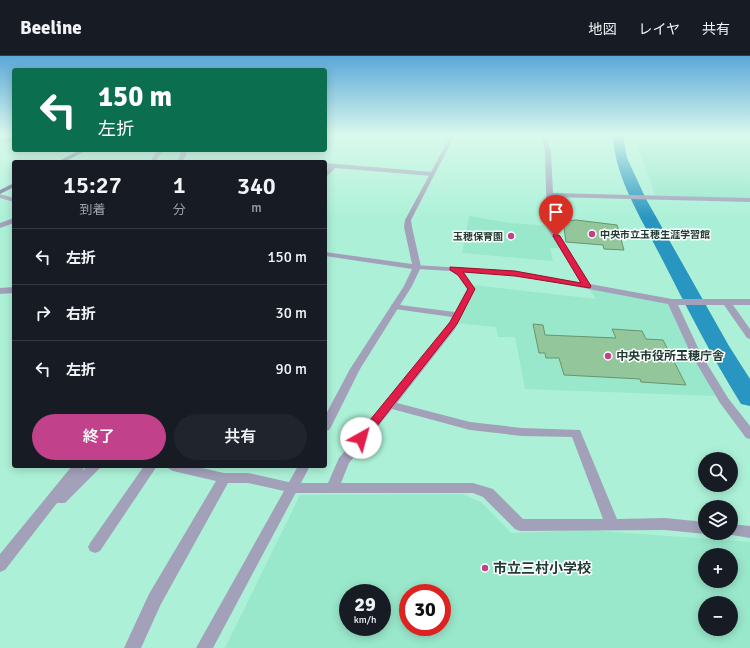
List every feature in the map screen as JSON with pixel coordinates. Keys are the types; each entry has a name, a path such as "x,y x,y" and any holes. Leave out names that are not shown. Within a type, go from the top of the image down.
{"main road":[{"path":"0,192 12,186"}],"street":[{"path":"327,423 355,369 408,286 417,267 408,227 408,220 438,163"},
{"path":"548,163 551,228 587,286"},
{"path":"327,165 432,174"},
{"path":"327,174 334,165"},
{"path":"550,195 750,200"},
{"path":"0,196 12,199"},
{"path":"0,226 12,221"},
{"path":"327,254 417,267 515,274 672,302 750,302"},
{"path":"332,488 343,461 452,327 471,289 461,274 452,269"},
{"path":"0,291 12,290"},
{"path":"672,302 696,354 724,400 750,435"},
{"path":"727,302 749,333"},
{"path":"395,306 458,315"},
{"path":"388,404 470,426 522,432 576,433 612,524"},
{"path":"0,565 78,468"},
{"path":"39,518 94,468"},
{"path":"95,547 150,468"},
{"path":"182,468 224,478 248,478 293,488 474,488 488,493 520,525 665,524 698,527"},
{"path":"204,648 303,468"},
{"path":"132,648 155,599 224,478"},
{"path":"738,531 750,532"}],"shaded area":[{"path":"643,163 750,163 750,199 656,197"},
{"name":"玉穂保育園","path":"469,216 510,223 551,226 564,248 550,248 553,261 462,253"},
{"path":"474,285 596,299 587,286 672,302 715,396 525,389 515,337 498,337 496,327 454,323"},
{"name":"市立三村小学校","path":"462,494 481,502 511,533 587,530 698,538 698,540 750,542 750,648 225,648 300,495"}],"building":[{"name":"中央市立玉穂生涯学習館","path":"576,220 617,225 624,250 604,249 603,245 566,242 563,221"},
{"name":"中央市役所玉穂庁舎","path":"533,324 543,325 545,335 616,338 612,329 642,331 646,339 663,340 686,385 641,382 640,379 564,375 559,358 546,358 545,353 539,353"}],"waterway":[{"path":"623,163 639,199 718,346 750,398"}],"place":[{"name":"中央市立玉穂生涯学習館","path":"592,234"},
{"name":"玉穂保育園","path":"511,236"},
{"name":"中央市役所玉穂庁舎","path":"608,356"},
{"name":"市立三村小学校","path":"485,568"}],"route":[{"path":"361,438 452,327 471,289 468,282 461,274 452,269 494,271 587,286 556,236"}]}
